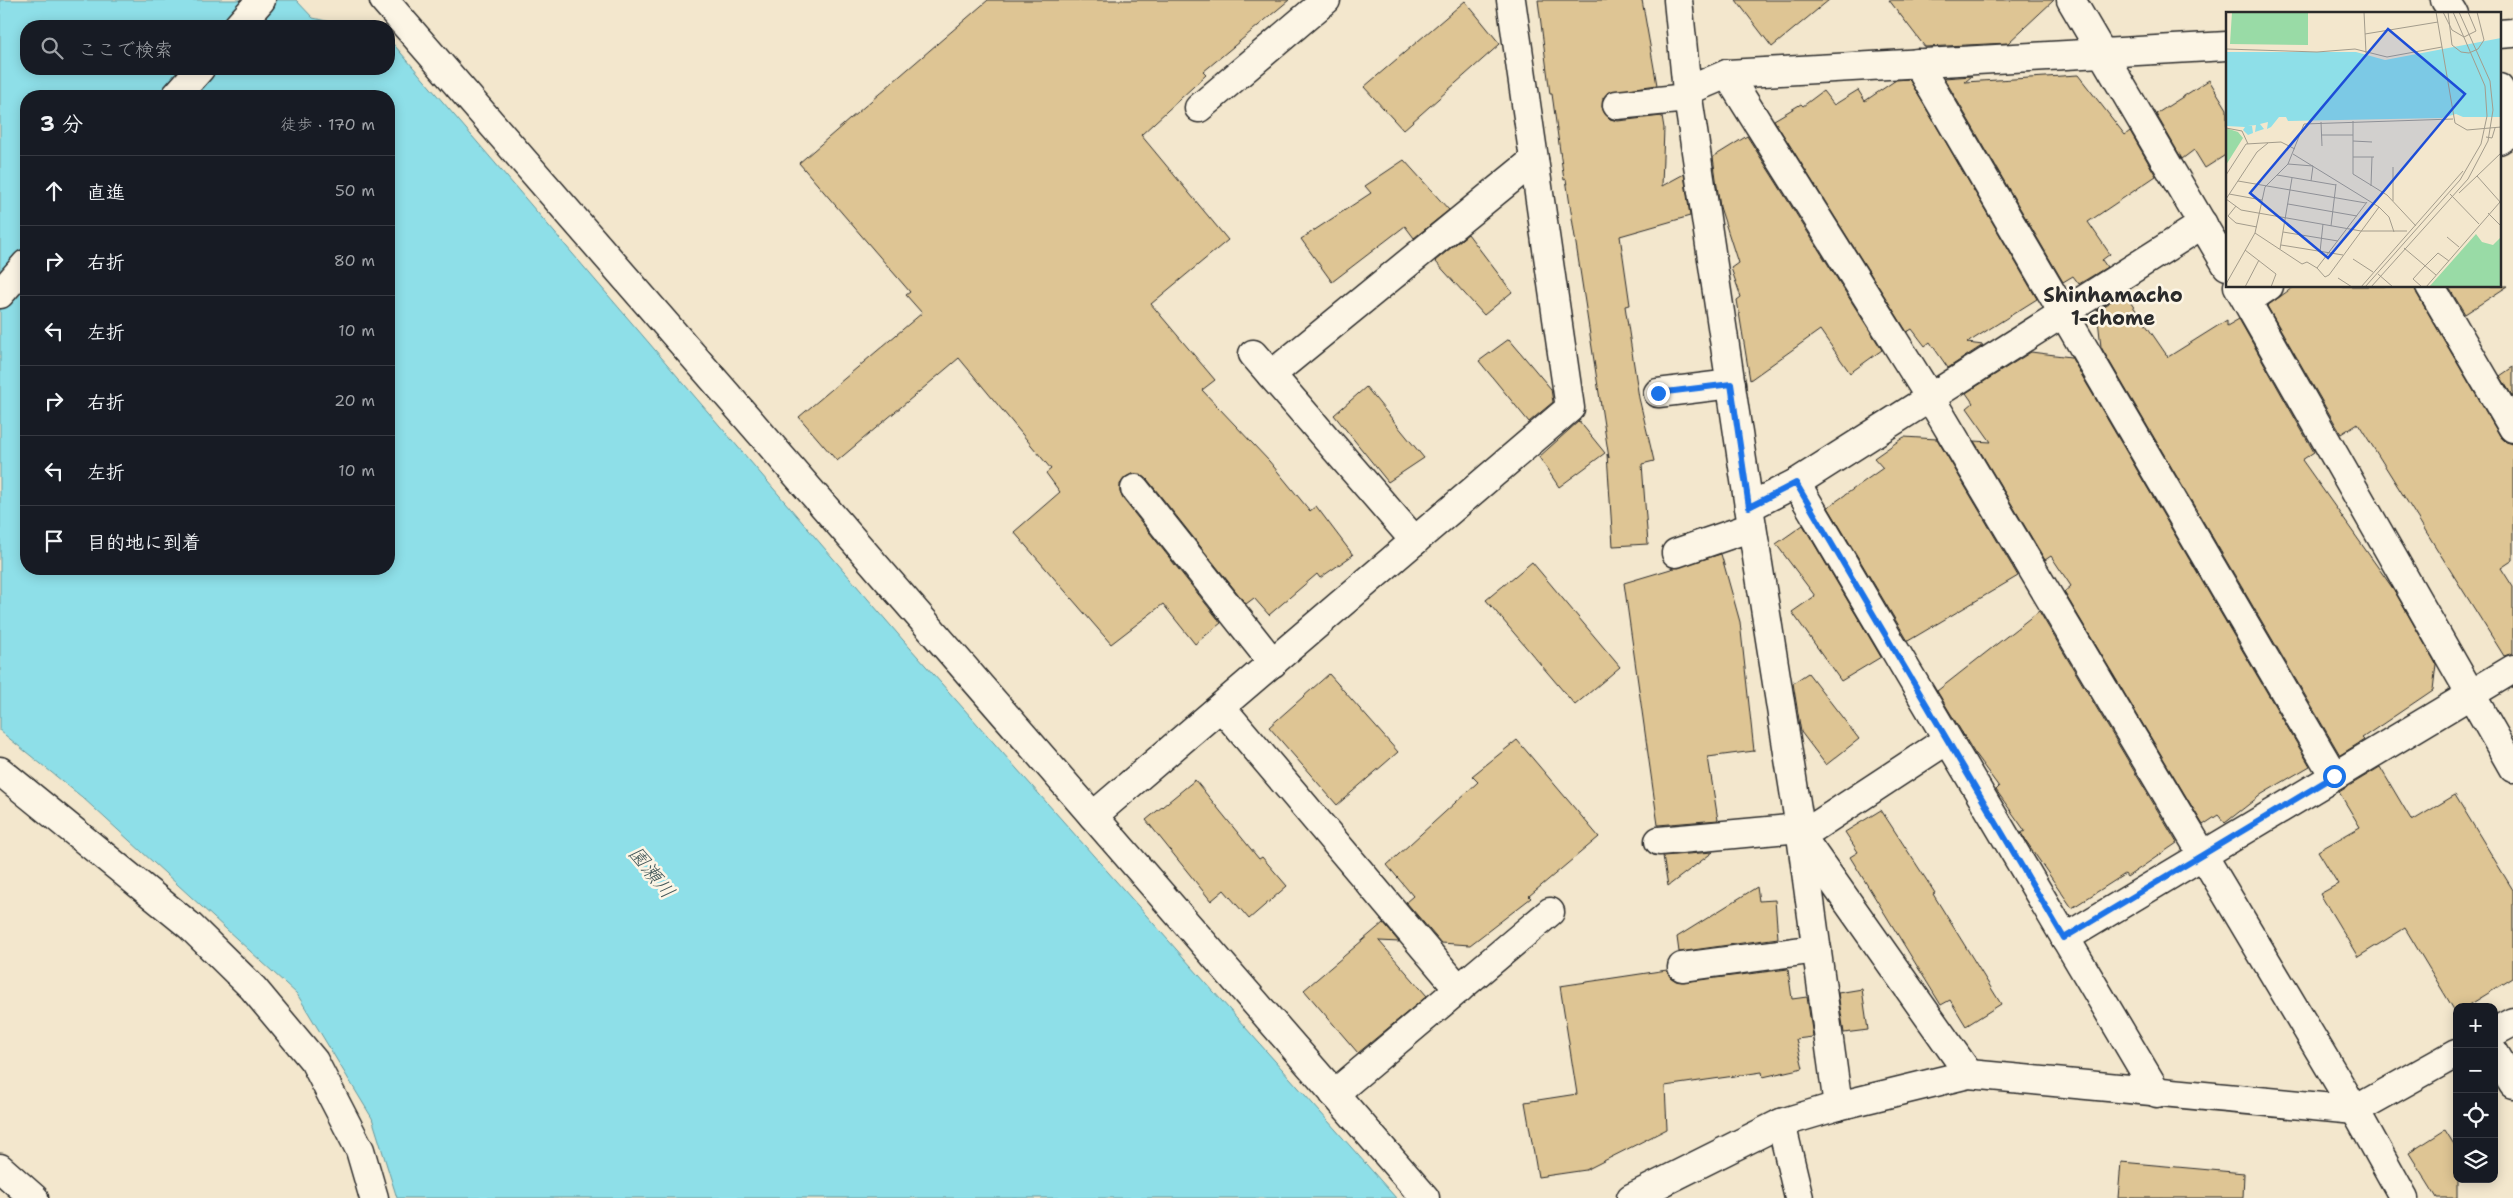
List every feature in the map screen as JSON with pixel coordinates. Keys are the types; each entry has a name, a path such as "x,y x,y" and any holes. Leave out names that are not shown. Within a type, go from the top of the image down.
{"street":[{"path":"243,20 261,0"},
{"path":"384,0 1425,1198"},
{"path":"1199,108 1326,0"},
{"path":"1094,816 1570,408 1511,0"},
{"path":"1678,0 1688,95 1751,517 1801,832 1838,1106"},
{"path":"2072,0 2226,264"},
{"path":"2445,0 2453,12"},
{"path":"2500,34 2513,34"},
{"path":"1617,105 1688,95 1727,74 2226,46"},
{"path":"1917,63 2334,776"},
{"path":"1727,74 1930,399 2355,1110 2404,1198"},
{"path":"181,90 195,75"},
{"path":"2500,90 2513,112"},
{"path":"2500,139 2513,131"},
{"path":"1271,375 1534,160"},
{"path":"1676,553 1751,517 1796,483 2203,224"},
{"path":"0,294 20,271"},
{"path":"2262,288 2243,294 2513,768"},
{"path":"2431,288 2513,428"},
{"path":"1252,354 1415,541"},
{"path":"1658,393 1731,384"},
{"path":"1796,483 2157,1093"},
{"path":"1135,489 1273,663"},
{"path":"2064,938 2513,669"},
{"path":"1221,708 1459,989"},
{"path":"1659,841 1801,832 1948,740"},
{"path":"0,771 190,926 253,988 314,1061 360,1150 374,1198"},
{"path":"1801,832 1969,1074"},
{"path":"1334,1094 1550,912"},
{"path":"1682,967 1817,949"},
{"path":"2498,1030 2513,1022"},
{"path":"1631,1198 1781,1123 1838,1106 1969,1074 2355,1110 2453,1055"},
{"path":"2498,1059 2513,1084"},
{"path":"1781,1123 1800,1198"},
{"path":"0,1168 34,1198"}],"water":[{"name":"園瀬川","path":"0,0 296,0 313,18 322,20 20,20 20,75 395,75 395,46 903,640 1396,1198 397,1198 372,1118 297,994 82,797 0,731"}],"building":[{"path":"988,0 1289,0 1203,72 1206,75 1141,135 1228,240 1151,304 1215,380 1202,390 1269,461 1310,511 1316,506 1353,555 1320,578 1317,574 1269,615 1254,598 1246,604 1147,479 1140,474 1132,474 1126,477 1120,484 1120,492 1123,499 1221,623 1195,644 1163,604 1111,644 1014,532 1060,492 1046,473 1051,469 959,358 837,461 799,417 922,313 906,295 910,292 799,163"},
{"path":"1538,0 1642,0 1657,85 1608,92 1603,98 1602,107 1610,119 1618,121 1662,116 1664,128 1662,186 1684,174 1690,216 1620,236 1630,305 1625,306 1639,398 1654,461 1642,464 1648,544 1613,546 1607,454 1609,458 1566,179 1564,180 1552,94 1550,94"},
{"path":"1736,0 1829,0 1772,47"},
{"path":"1889,0 2054,0 2008,43 1925,47"},
{"path":"1465,1 1500,44 1403,130 1364,87"},
{"path":"2078,75 2125,135 2130,131 2156,176 2088,222 2110,254 2102,260 2107,267 2079,284 2073,276 2063,282 1944,78 1972,76 1965,82"},
{"path":"1909,79 2037,299 1967,343 1983,345 1948,368 1930,342 1925,346 1912,329 1907,332 1774,120 1801,104 1803,106 1823,91 1834,105 1858,90 1865,101 1896,80"},
{"path":"2209,80 2226,107 2226,155 2205,168 2194,150 2182,159 2156,114"},
{"path":"1747,136 1882,350 1850,373 1820,330 1750,380 1737,300 1741,297 1731,268 1738,263 1720,207 1713,157"},
{"path":"1404,160 1449,210 1414,238 1405,226 1332,282 1301,239 1371,193 1365,186"},
{"path":"1468,234 1512,292 1484,315 1435,261"},
{"path":"2500,286 2508,286 2465,314 2449,288 2500,288"},
{"path":"2292,288 2415,288 2500,436 2506,442 2513,444 2513,560 2501,568 2513,587 2513,653 2504,656 2358,423 2341,434 2267,306"},
{"path":"2124,293 2168,357 2227,320 2227,326 2239,319 2314,452 2302,460 2394,590 2436,664 2433,690 2340,755 2101,347 2097,310"},
{"path":"1509,339 1551,389 1553,402 1529,422 1479,361"},
{"path":"2031,352 2071,357 2310,766 2262,794 2225,823 2218,815 2203,825 2064,592 2071,586 2051,556 2045,560 1974,441 1991,442 1967,408 1973,403 1966,393"},
{"path":"2513,367 2513,397 2500,376"},
{"path":"1366,387 1424,458 1388,482 1334,415"},
{"path":"1579,421 1605,453 1559,487 1539,457"},
{"path":"1904,437 1937,439 2018,576 1908,641 1828,507 1883,468 1874,458"},
{"path":"1803,525 1881,657 1841,681 1792,612 1815,596 1776,544"},
{"path":"1721,554 1740,622 1754,751 1708,757 1718,820 1658,825 1624,583"},
{"path":"1532,562 1620,667 1575,705 1486,600"},
{"path":"2039,611 2177,843 2127,877 2125,874 2072,908 2024,838 2021,833 2025,831 1996,790 1999,787 1975,754 1937,691"},
{"path":"1808,673 1859,739 1826,765 1801,732 1793,683"},
{"path":"1329,674 1398,752 1337,805 1269,727"},
{"path":"1517,740 1599,837 1529,896 1531,898 1470,945 1441,943 1406,902 1413,896 1387,865 1478,782 1472,776"},
{"path":"2380,767 2412,821 2455,795 2513,890 2513,978 2472,1003 2453,1003 2453,1008 2405,928 2358,957 2320,894 2338,884 2318,851 2360,827 2339,792"},
{"path":"1195,780 1259,859 1262,857 1287,886 1249,919 1224,890 1211,901 1146,820"},
{"path":"1881,810 1935,893 1933,894 2001,1004 1966,1026 1950,1000 1941,1005 1850,857 1858,852 1845,832"},
{"path":"1713,852 1668,886 1663,856"},
{"path":"1757,887 1759,901 1775,900 1778,938 1679,952 1677,937"},
{"path":"1383,923 1399,942 1379,941 1427,996 1358,1053 1304,990"},
{"path":"1788,969 1792,999 1807,997 1813,1037 1796,1039 1803,1068 1763,1077 1762,1072 1665,1086 1667,1129 1586,1170 1538,1177 1525,1102 1577,1094 1560,986 1667,970 1670,977 1676,981 1684,982"},
{"path":"1862,989 1868,1030 1844,1033 1838,993"},
{"path":"2445,1130 2453,1143 2453,1183 2457,1183 2457,1198 2437,1198 2409,1153"},
{"path":"2121,1162 2244,1173 2243,1198 2118,1198"}],"district":[{"name":"Shinhamacho 1-chome","path":"2113,306"}],"route":[{"path":"1658,393 1731,384 1749,507 1796,483 2064,938 2334,776"}]}
